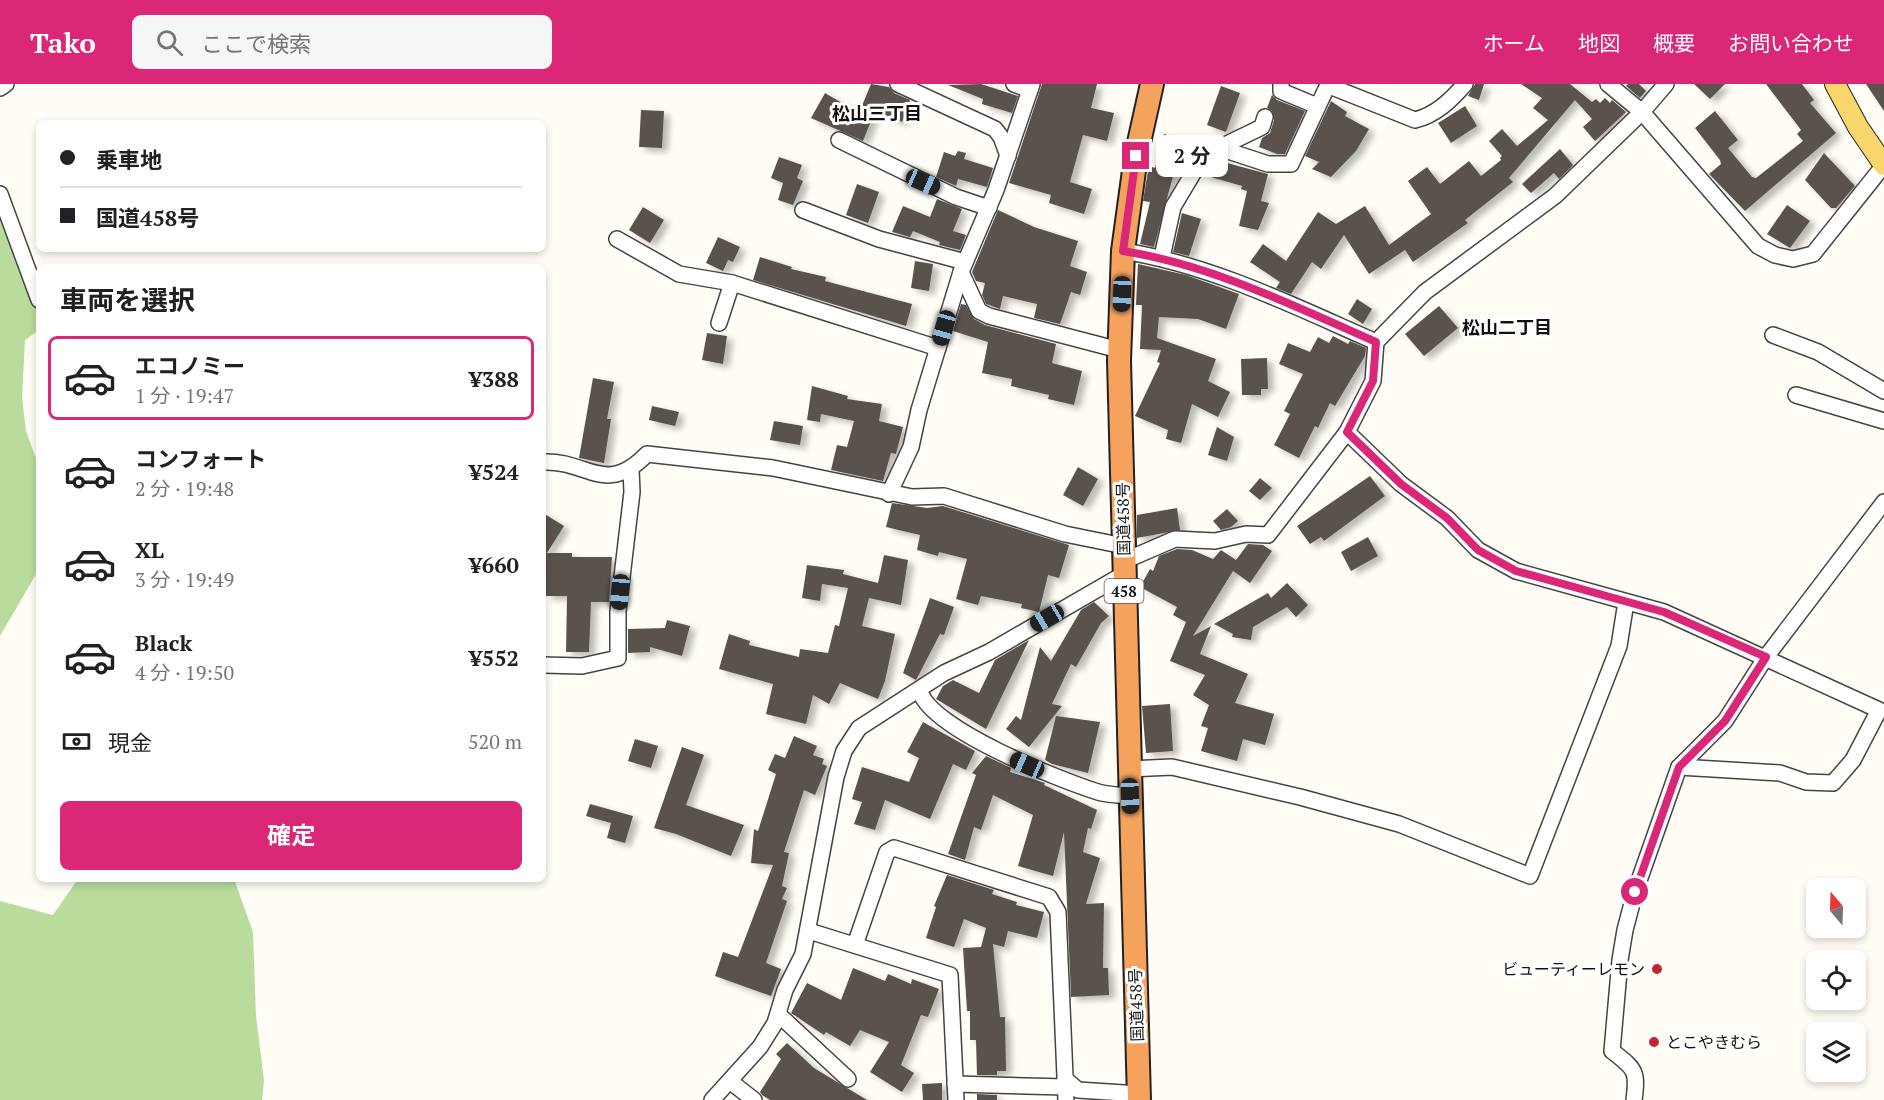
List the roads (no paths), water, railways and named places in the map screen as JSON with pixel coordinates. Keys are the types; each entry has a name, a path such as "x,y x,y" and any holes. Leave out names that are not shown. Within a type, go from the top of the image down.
{"highway":[{"name":"国道458号","path":"1139,1097 1119,350 1123,251 1136,156 1152,84"}],"main road":[{"path":"1835,84 1858,127 1884,165"}],"street":[{"path":"0,88 6,84"},
{"path":"898,84 995,129 1001,137 1008,156"},
{"path":"889,494 911,447 919,410 963,267 989,208 1031,87 1014,84"},
{"path":"1281,84 1281,91 1317,106"},
{"path":"1219,148 1268,164 1291,164 1326,88 1332,87 1415,120 1427,117 1452,100 1465,84"},
{"path":"1608,84 1642,112 1758,246 1775,255 1793,259 1813,254 1884,165"},
{"path":"712,1100 731,1082 760,1047 778,1014 785,990 803,954 809,931 815,876 836,777 844,750 859,728 920,691 944,673 989,652 1124,560 1175,539 1215,541 1246,534 1268,535 1347,432 1373,381 1376,342 1425,291 1555,196 1642,112 1666,84"},
{"path":"1162,257 1173,207 1204,155 1262,127 1265,117"},
{"path":"839,140 956,197 989,208"},
{"path":"0,195 36,292"},
{"path":"803,210 963,267"},
{"path":"617,239 679,274 732,283 938,348"},
{"path":"1123,251 1162,257 1262,292 1376,342"},
{"path":"963,267 979,310 989,316 1119,350"},
{"path":"719,323 732,283"},
{"path":"1773,335 1818,352 1884,391"},
{"path":"1796,395 1884,420"},
{"path":"1347,432 1401,484 1447,518 1478,550 1516,571 1664,612 1879,710 1852,760 1833,783 1806,782 1780,772 1679,767"},
{"path":"546,462 559,462 597,476 631,470 647,454 773,468 889,494 912,497 944,496 1065,534 1124,560"},
{"path":"546,665 582,666 618,658 618,611 632,492 631,470"},
{"path":"1634,1100 1638,1077 1632,1066 1612,1051 1620,960 1635,892 1679,767 1725,721 1766,657 1884,502"},
{"path":"1129,770 1172,767 1300,797 1399,824 1530,876 1619,646 1626,602"},
{"path":"920,691 922,700 948,722 994,750 1100,793 1130,796"},
{"path":"855,945 887,852 894,848 1049,897 1058,912 1066,1088"},
{"path":"809,931 950,975 956,1100"},
{"path":"778,1014 848,1080"},
{"path":"731,1082 754,1100"},
{"path":"956,1084 1066,1088 1139,1097"}],"place":[{"name":"ビューティーレモン","path":"1657,969"},
{"name":"とこやきむら","path":"1654,1042"}],"district":[{"name":"松山三丁目","path":"877,113"},
{"name":"松山二丁目","path":"1507,327"}]}
